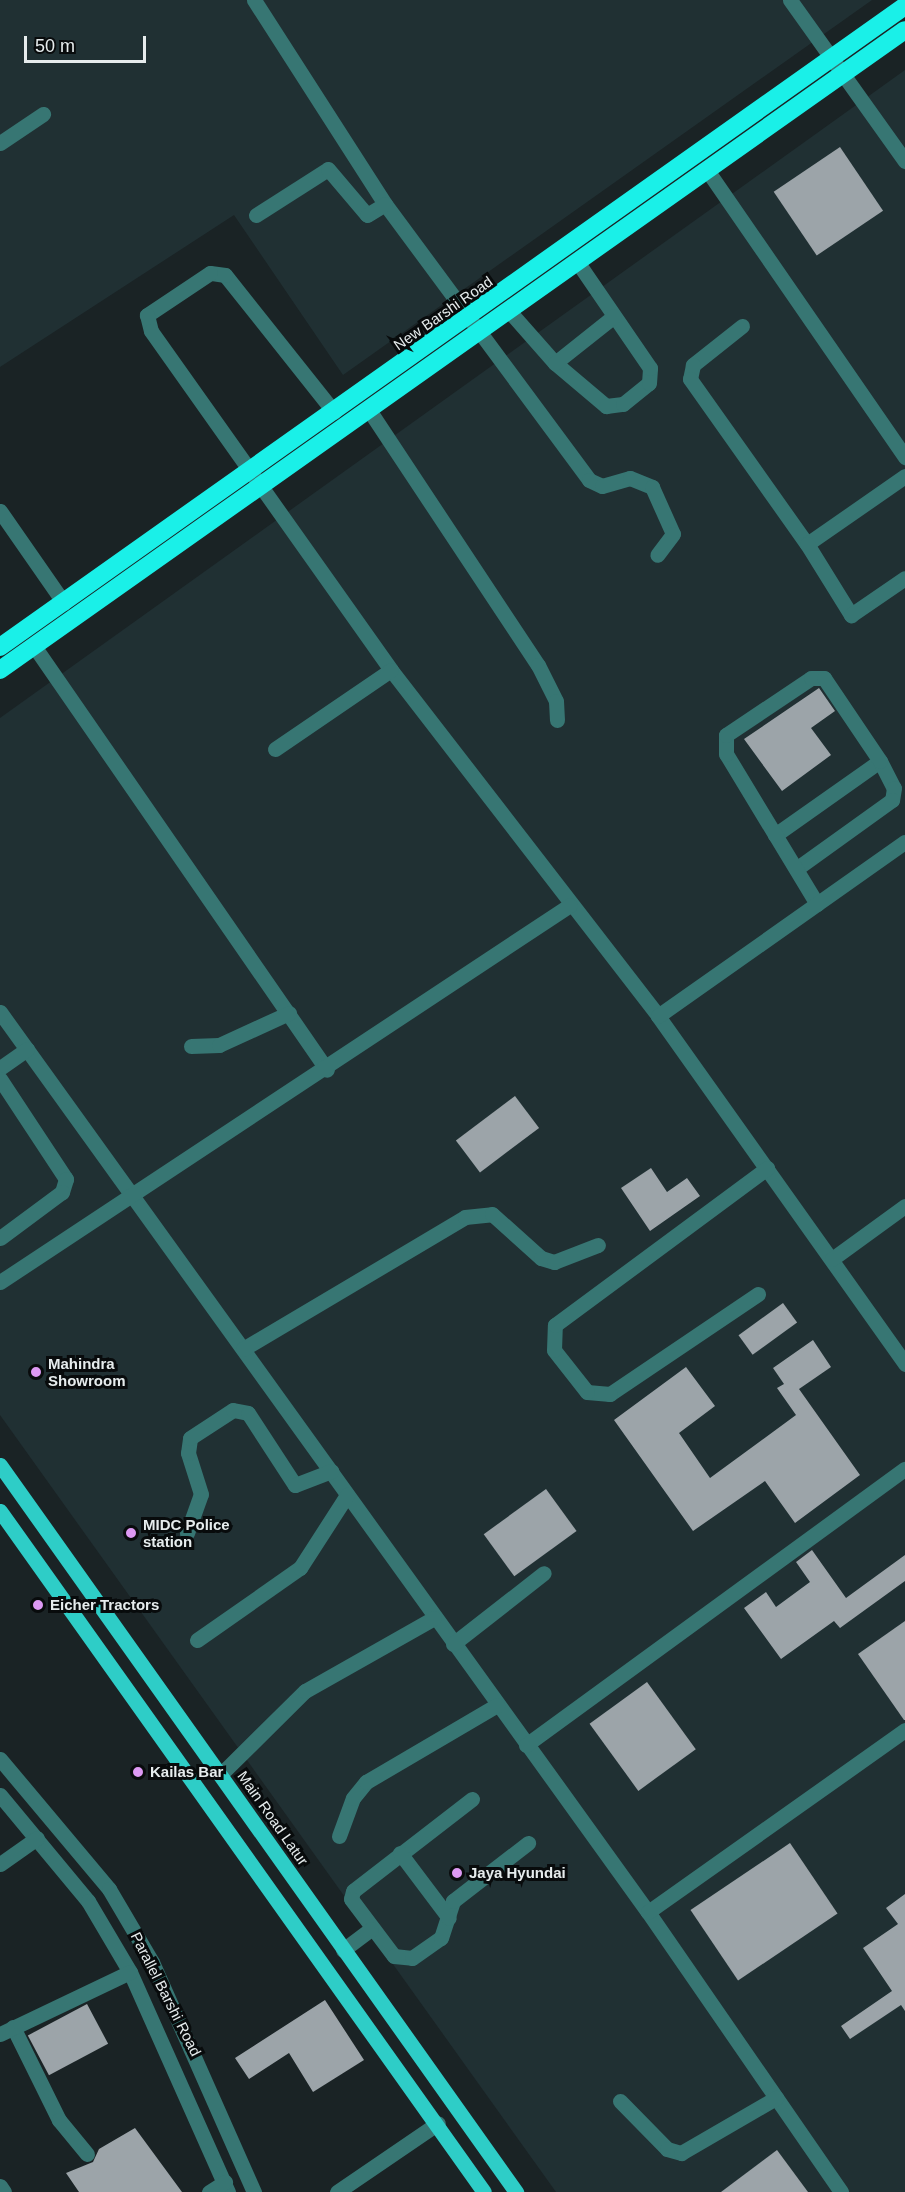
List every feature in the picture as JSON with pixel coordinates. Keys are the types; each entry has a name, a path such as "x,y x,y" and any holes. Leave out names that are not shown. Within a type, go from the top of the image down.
{"highway":[{"name":"New Barshi Road","path":"0,647 64,603 254,481 369,411 472,325 828,59 905,6"},
{"name":"New Barshi Road","path":"0,670 254,481 334,412 472,325 509,310 905,30"}],"main road":[{"name":"Main Road Latur","path":"0,1465 516,2192"},
{"path":"0,1511 438,2123 484,2192"}],"street":[{"path":"254,0 385,204 472,325 589,480 602,486 630,478 652,488 673,534 657,555"},
{"path":"790,0 840,77 905,161"},
{"path":"0,142 43,114"},
{"path":"256,215 328,169 368,215 385,204"},
{"path":"707,170 905,457"},
{"path":"509,310 555,363 606,405 618,406 645,388 650,368 578,263"},
{"path":"334,412 225,275 210,273 147,315 151,331 254,481 391,670 658,1016 905,1364"},
{"path":"555,363 614,316"},
{"path":"742,326 693,365 690,379 807,544 851,615 905,578"},
{"path":"369,411 538,664 556,700 557,720"},
{"path":"807,544 905,476"},
{"path":"0,511 64,603"},
{"path":"34,646 327,1070"},
{"path":"275,749 391,670"},
{"path":"796,869 892,800 894,788 880,761 824,678 811,678 726,735 726,754 817,904"},
{"path":"775,835 880,761"},
{"path":"658,1016 905,842"},
{"path":"0,1282 327,1070 570,904"},
{"path":"0,1012 134,1195 434,1618 648,1912 841,2192"},
{"path":"192,1046 219,1045 289,1013"},
{"path":"0,1068 27,1049"},
{"path":"0,1079 66,1179 62,1192 0,1238"},
{"path":"758,1294 610,1394 587,1392 554,1350 555,1325 767,1168"},
{"path":"832,1259 905,1206"},
{"path":"243,1349 465,1217 492,1214 541,1258 554,1262 598,1245"},
{"path":"187,1533 201,1494 188,1453 190,1438 233,1410 248,1413 294,1485 330,1471"},
{"path":"526,1745 905,1469"},
{"path":"197,1640 300,1568 347,1495"},
{"path":"453,1644 544,1573"},
{"path":"221,1774 305,1691 434,1618"},
{"path":"339,1836 353,1798 366,1782 497,1705"},
{"path":"648,1912 905,1730"},
{"name":"Parallel Barshi Road","path":"0,1759 109,1889 153,1962 254,2192"},
{"path":"0,1795 88,1901 130,1972 227,2187 209,2192"},
{"path":"472,1799 400,1852 351,1895 370,1929 394,1956 405,1959 441,1938 453,1901 528,1843"},
{"path":"0,1864 37,1838"},
{"path":"400,1852 449,1918"},
{"path":"343,1950 370,1929"},
{"path":"87,2154 59,2120 6,2030 130,1972"},
{"path":"620,2101 667,2149 681,2153 776,2098"},
{"path":"337,2192 438,2123"},
{"path":"0,2186 4,2192"}],"shaded area":[{"path":"0,0 872,0 343,375 234,215 0,367"},
{"path":"905,70 905,2192 556,2192 0,1415 0,718"}],"building":[{"path":"840,147 883,211 817,256 774,192"},
{"path":"819,688 835,711 811,728 831,755 782,791 744,739"},
{"path":"515,1096 539,1128 480,1172 456,1141"},
{"path":"651,1168 667,1192 687,1178 700,1196 650,1231 621,1188"},
{"path":"783,1303 797,1322 753,1355 739,1335"},
{"path":"813,1340 831,1367 799,1389 860,1475 795,1523 765,1481 693,1531 614,1420 686,1367 715,1406 679,1433 710,1478 796,1415 777,1388 784,1384 773,1368"},
{"path":"546,1489 577,1531 514,1576 484,1534"},
{"path":"812,1550 846,1598 905,1555 905,1581 840,1628 834,1621 781,1659 744,1608 766,1592 776,1607 810,1582 796,1562"},
{"path":"905,1621 905,1720 904,1720 858,1654"},
{"path":"647,1682 696,1749 638,1791 590,1724"},
{"path":"790,1843 838,1913 738,1981 691,1910"},
{"path":"905,1894 905,2011 901,2005 850,2039 841,2026 892,1991 863,1948 898,1924 886,1908"},
{"path":"325,2000 364,2060 313,2092 289,2053 249,2079 235,2058"},
{"path":"87,2004 108,2044 49,2075 28,2035"},
{"path":"135,2128 182,2192 79,2192 66,2173 93,2162 99,2149"},
{"path":"777,2150 808,2192 721,2192"}],"place":[{"name":"Mahindra Showroom","path":"36,1372"},
{"name":"MIDC Police station","path":"131,1533"},
{"name":"Eicher Tractors","path":"38,1605"},
{"name":"Kailas Bar","path":"138,1772"},
{"name":"Jaya Hyundai","path":"457,1873"}]}
